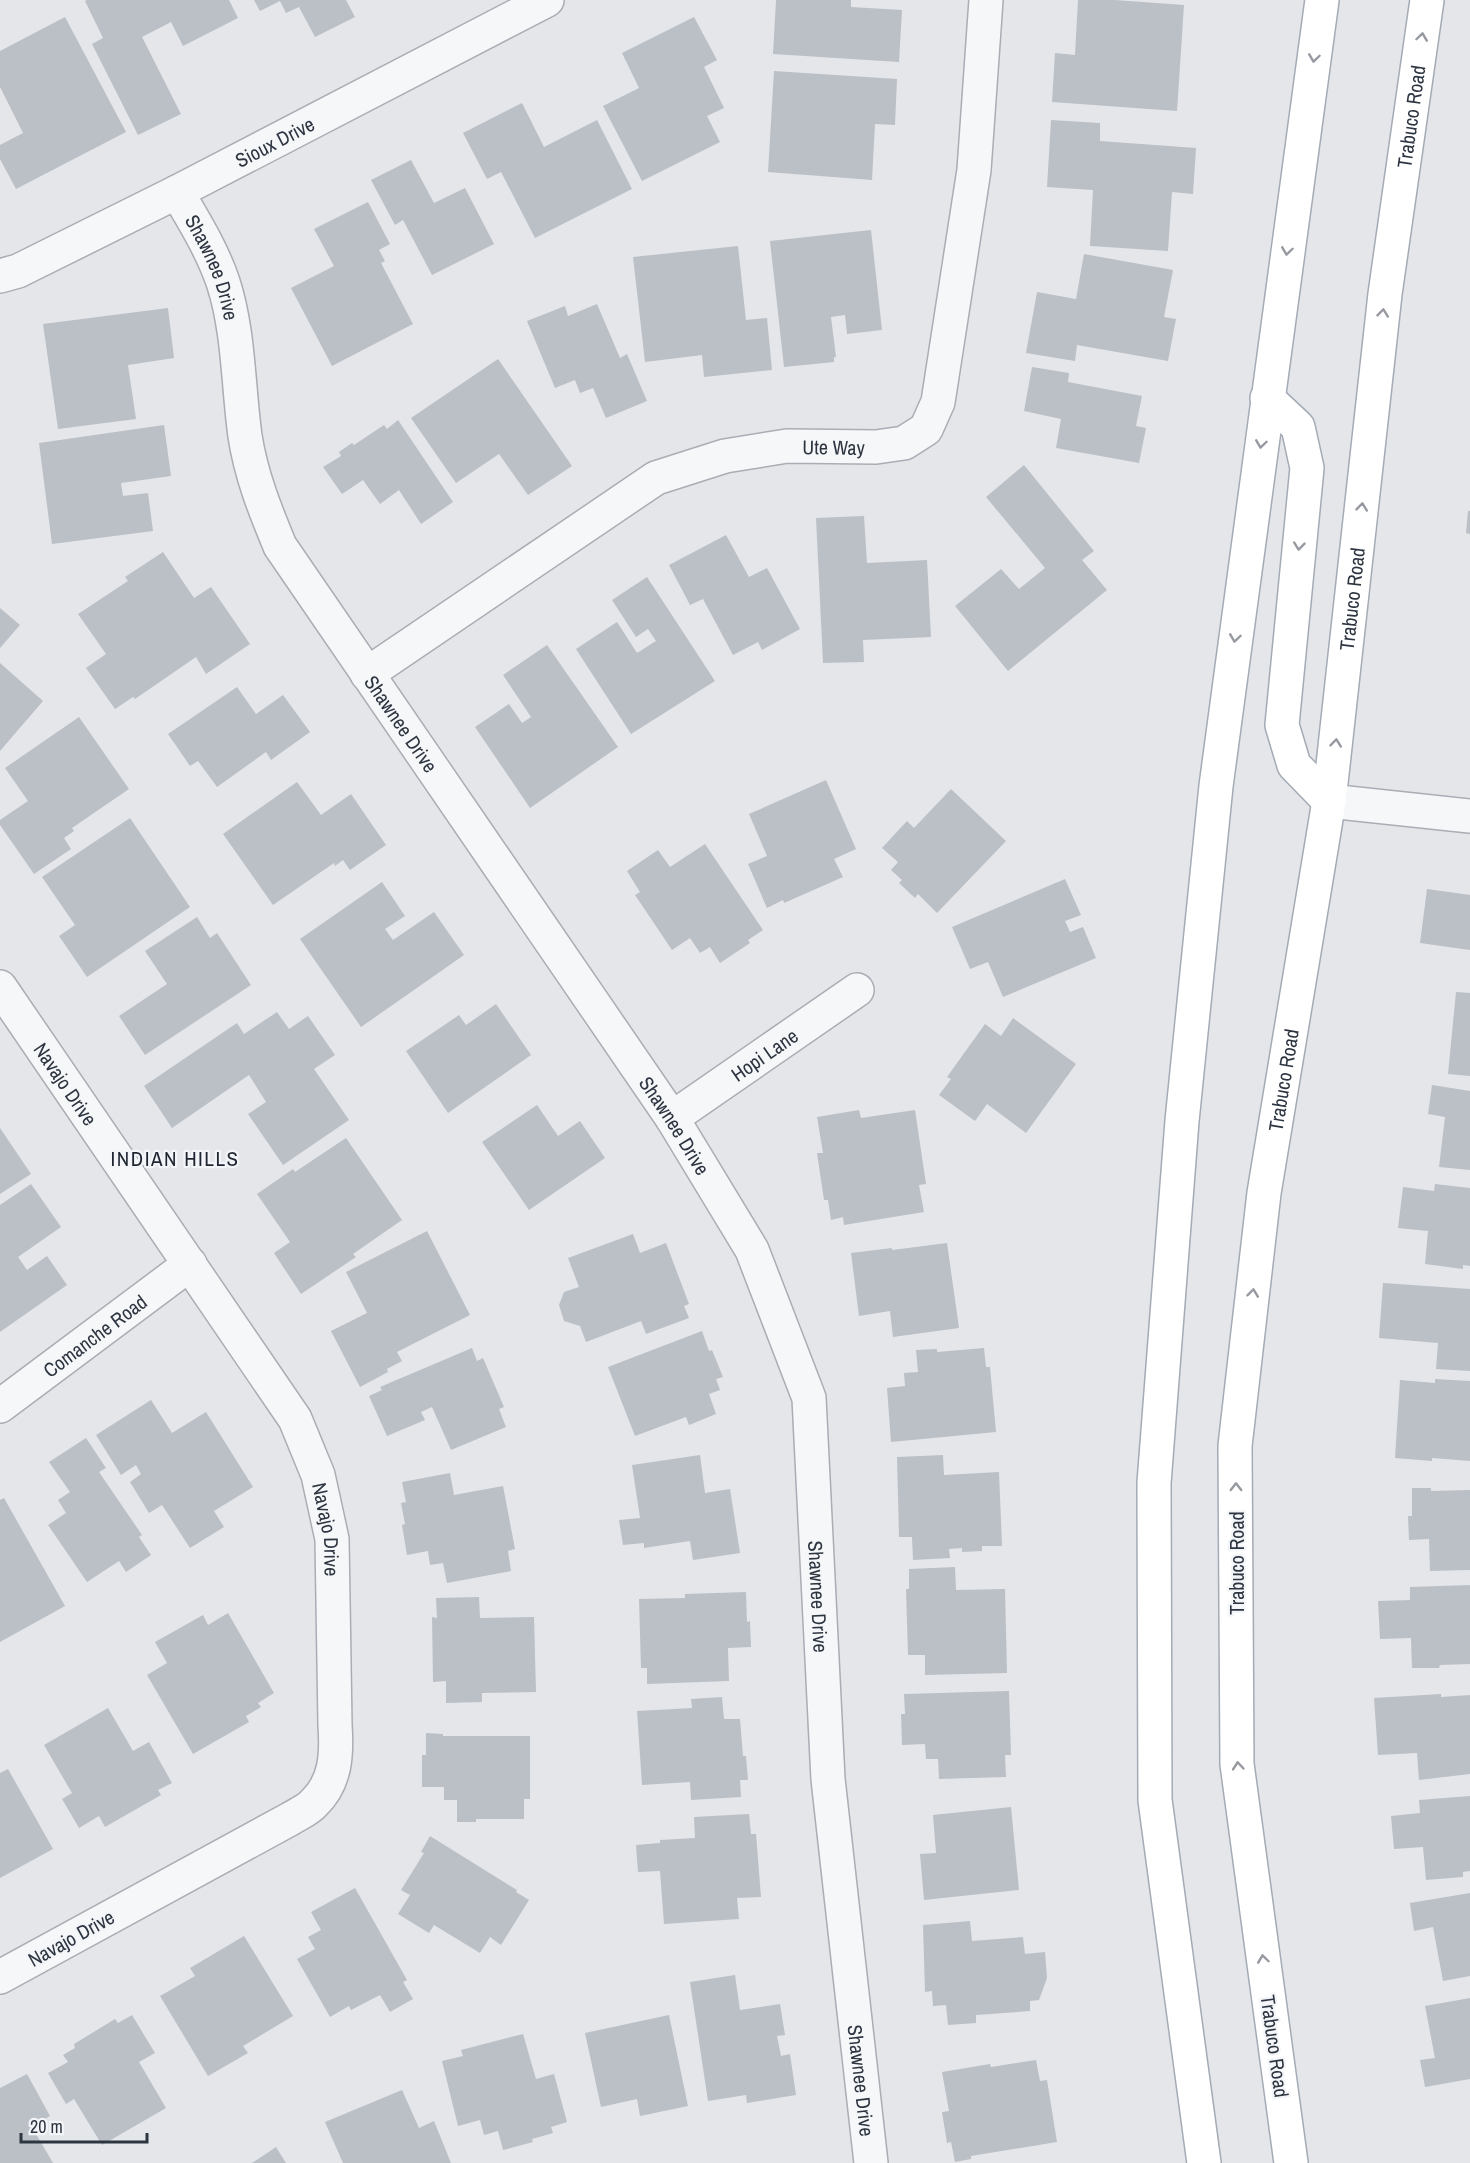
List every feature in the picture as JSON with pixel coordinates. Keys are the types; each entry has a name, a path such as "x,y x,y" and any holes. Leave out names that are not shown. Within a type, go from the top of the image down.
{"main road":[{"path":"1204,2163 1155,1800 1154,1483 1182,1121 1216,786 1322,0"},
{"name":"Trabuco Road","path":"1291,2163 1237,1764 1235,1446 1264,1193 1329,801 1385,294 1427,0"},
{"path":"1267,398 1298,427 1307,468 1282,725 1294,765 1329,801"}],"street":[{"name":"Sioux Drive","path":"0,276 18,271 177,192 547,0"},
{"name":"Ute Way","path":"367,674 656,478 725,456 786,446 876,447 904,443 926,429 938,402 974,170 987,0"},
{"name":"Shawnee Drive","path":"177,192 207,244 223,282 233,331 246,438 258,491 280,546 672,1118 752,1250 809,1398 828,1779 862,2162"},
{"path":"1329,801 1470,816"},
{"name":"Navajo Drive","path":"0,987 295,1419 318,1475 332,1539 337,1752 330,1781 314,1804 0,1977"},
{"name":"Hopi Lane","path":"672,1118 857,990"},
{"name":"Comanche Road","path":"0,1406 190,1264"}],"building":[{"path":"229,0 238,18 183,46 171,22 142,37 181,114 138,135 92,44 103,38 85,1"},
{"path":"254,0 346,0 355,17 315,37 299,7 286,13 280,1 260,11"},
{"path":"776,0 851,0 851,7 902,10 899,62 773,54"},
{"path":"1078,0 1184,5 1177,111 1052,102 1055,53 1075,55"},
{"path":"65,17 126,132 16,189 0,159 0,145 23,133 0,87 0,51"},
{"path":"694,17 717,60 704,67 724,108 707,116 720,142 642,181 603,106 639,88 622,53"},
{"path":"774,71 897,79 895,125 875,124 872,180 768,172"},
{"path":"522,103 544,147 597,120 632,189 535,238 501,172 487,179 463,133"},
{"path":"1051,120 1100,123 1100,141 1196,148 1193,194 1172,192 1168,251 1090,246 1093,190 1047,187"},
{"path":"411,160 434,203 465,188 494,244 432,275 403,220 395,225 371,180"},
{"path":"368,202 390,244 379,250 385,261 381,263 413,324 332,366 291,288 334,266 314,229"},
{"path":"871,230 882,330 847,334 845,315 831,317 836,357 834,357 834,362 784,367 770,241"},
{"path":"738,246 746,320 767,318 772,370 704,377 702,355 645,362 633,257"},
{"path":"1084,254 1173,270 1164,317 1176,319 1168,361 1077,345 1075,361 1026,353 1037,292 1076,299"},
{"path":"597,304 620,358 627,354 647,401 606,418 593,388 580,393 575,380 555,388 527,321 565,306 568,316"},
{"path":"168,308 174,358 128,365 136,419 58,429 43,324"},
{"path":"498,359 572,466 528,495 499,454 456,483 411,418"},
{"path":"1032,367 1069,373 1068,382 1142,396 1136,426 1146,428 1139,463 1056,448 1061,419 1024,411"},
{"path":"398,420 453,502 421,524 399,490 380,504 363,480 342,494 323,467 341,456 339,452 352,443 354,445 384,425 387,429"},
{"path":"164,425 171,476 121,483 123,496 148,493 153,531 52,544 39,443"},
{"path":"1024,465 1094,551 1082,560 1107,590 1008,671 955,606 1001,569 1019,589 1045,568 986,497"},
{"path":"1468,511 1470,511 1470,534 1466,533"},
{"path":"864,516 867,563 927,560 931,637 863,640 864,662 823,663 816,518"},
{"path":"726,535 749,577 767,568 800,629 762,650 758,642 733,655 703,599 690,605 669,565"},
{"path":"163,552 194,598 211,587 250,644 206,674 196,657 135,699 133,697 115,709 86,668 106,654 78,614 128,581 125,577"},
{"path":"647,577 715,681 631,734 576,649 617,622 637,653 656,641 648,629 636,637 612,600"},
{"path":"0,608 20,625 0,648"},
{"path":"547,645 618,747 530,808 475,727 509,704 522,723 531,717 503,675"},
{"path":"0,663 43,701 0,751"},
{"path":"237,687 256,714 283,695 310,732 271,760 266,752 217,787 198,761 190,766 168,734"},
{"path":"79,717 129,789 72,828 74,831 64,838 71,849 34,874 0,825 0,820 28,801 5,768"},
{"path":"826,780 856,849 834,859 843,877 767,908 748,864 767,856 749,814"},
{"path":"297,782 321,815 351,794 386,845 350,870 343,860 335,866 334,863 273,905 223,834"},
{"path":"951,789 1006,841 937,913 918,894 915,898 899,883 902,880 891,870 898,862 882,848 907,821 914,828"},
{"path":"130,818 190,907 87,977 59,936 75,925 42,877"},
{"path":"705,844 763,930 748,940 750,943 720,963 710,947 700,953 690,938 672,950 635,895 640,892 627,871 658,850 670,867"},
{"path":"1065,879 1081,915 1065,921 1070,932 1083,927 1096,958 1003,997 988,962 970,969 952,927"},
{"path":"382,882 405,916 385,929 393,940 434,912 464,955 361,1027 300,939"},
{"path":"1427,889 1470,895 1470,950 1420,943"},
{"path":"197,917 210,938 217,933 251,985 145,1055 119,1016 167,984 145,951"},
{"path":"1456,992 1470,993 1470,1076 1448,1074"},
{"path":"496,1004 531,1055 448,1113 406,1051 459,1015 466,1025"},
{"path":"277,1012 289,1029 308,1016 335,1055 314,1069 349,1120 283,1165 248,1114 266,1102 249,1075 172,1128 144,1086 237,1023 244,1034"},
{"path":"1013,1018 1076,1064 1026,1133 987,1104 975,1121 939,1095 951,1079 947,1077 985,1024 1001,1036"},
{"path":"1432,1085 1470,1091 1470,1170 1439,1167 1445,1117 1428,1114"},
{"path":"537,1105 558,1136 580,1121 605,1158 529,1210 482,1142"},
{"path":"859,1110 861,1118 915,1110 926,1184 919,1185 924,1212 844,1225 843,1217 831,1220 828,1200 824,1200 817,1153 823,1153 817,1117"},
{"path":"0,1128 31,1174 0,1194"},
{"path":"346,1138 402,1220 353,1254 356,1257 301,1294 274,1253 290,1242 257,1194 293,1169 295,1172"},
{"path":"31,1184 61,1227 18,1257 27,1270 47,1256 67,1285 0,1332 0,1205"},
{"path":"1435,1184 1470,1188 1470,1266 1463,1265 1463,1269 1425,1264 1428,1231 1398,1228 1403,1187 1434,1191"},
{"path":"427,1231 470,1315 397,1352 402,1361 387,1369 388,1372 360,1387 331,1331 367,1313 346,1272"},
{"path":"633,1234 640,1253 666,1243 689,1304 684,1306 689,1318 646,1334 641,1321 586,1342 580,1326 564,1321 559,1305 564,1292 579,1287 568,1258"},
{"path":"947,1243 959,1328 893,1337 890,1311 859,1316 851,1253"},
{"path":"1383,1283 1470,1289 1470,1371 1436,1369 1438,1343 1379,1338"},
{"path":"702,1331 709,1351 712,1350 723,1377 716,1379 720,1390 709,1394 716,1414 689,1425 686,1417 635,1436 608,1367"},
{"path":"472,1348 477,1361 483,1358 504,1407 499,1409 506,1427 451,1450 432,1407 421,1412 425,1420 387,1436 369,1396 382,1390 380,1387"},
{"path":"984,1348 986,1367 990,1367 996,1432 891,1442 887,1388 905,1386 904,1373 918,1372 916,1350 937,1349 937,1352"},
{"path":"1435,1379 1470,1381 1470,1461 1395,1458 1400,1380 1435,1383"},
{"path":"151,1400 172,1433 206,1412 253,1487 214,1511 224,1527 190,1548 162,1505 149,1513 130,1482 141,1474 136,1465 121,1475 96,1435"},
{"path":"86,1438 106,1468 99,1472 142,1535 139,1537 151,1555 126,1572 119,1561 87,1582 48,1525 66,1513 58,1500 70,1492 49,1462"},
{"path":"700,1455 705,1493 730,1489 740,1553 693,1560 690,1541 644,1548 644,1543 623,1545 619,1520 640,1518 632,1465"},
{"path":"943,1455 944,1475 999,1472 1002,1546 982,1546 982,1551 962,1552 962,1548 949,1549 950,1558 913,1560 912,1537 899,1537 897,1457"},
{"path":"450,1473 454,1495 503,1486 515,1549 508,1551 511,1571 447,1583 443,1563 430,1565 428,1551 407,1555 402,1525 405,1524 401,1503 406,1502 402,1482"},
{"path":"1412,1488 1431,1488 1431,1491 1470,1490 1470,1570 1430,1571 1429,1539 1409,1540 1408,1516 1412,1516"},
{"path":"4,1498 65,1606 0,1642 0,1500"},
{"path":"955,1567 956,1590 1005,1589 1007,1673 925,1675 925,1655 908,1655 906,1589 909,1589 909,1569"},
{"path":"1470,1585 1470,1664 1440,1665 1439,1668 1412,1668 1411,1638 1380,1639 1378,1601 1410,1600 1410,1587"},
{"path":"746,1592 751,1647 728,1648 729,1681 647,1684 647,1668 641,1668 639,1599 685,1598 685,1594"},
{"path":"479,1597 480,1618 534,1617 536,1692 482,1693 482,1702 446,1703 446,1681 433,1682 432,1617 437,1618 436,1598"},
{"path":"228,1613 274,1693 258,1703 261,1707 246,1716 249,1722 193,1754 147,1675 167,1663 155,1642 203,1615 208,1625"},
{"path":"1009,1691 1011,1755 1005,1755 1006,1777 939,1779 938,1759 926,1759 925,1744 902,1745 901,1714 905,1714 904,1694"},
{"path":"1441,1694 1441,1697 1470,1695 1470,1774 1419,1780 1417,1753 1378,1755 1374,1698"},
{"path":"722,1697 724,1719 740,1719 743,1756 746,1756 748,1780 740,1780 741,1797 691,1800 690,1782 642,1785 637,1711 692,1708 691,1699"},
{"path":"108,1708 133,1751 149,1742 172,1783 158,1790 161,1795 105,1827 99,1816 79,1828 62,1799 72,1793 44,1745"},
{"path":"426,1733 443,1734 443,1736 530,1736 530,1799 524,1799 524,1819 476,1819 476,1822 457,1822 457,1800 444,1800 444,1787 422,1787 422,1755 426,1755"},
{"path":"8,1769 53,1849 0,1878 0,1773"},
{"path":"1470,1796 1470,1871 1463,1872 1463,1877 1426,1880 1423,1847 1394,1849 1391,1816 1420,1813 1419,1800"},
{"path":"1011,1807 1019,1890 924,1900 920,1854 936,1853 933,1815"},
{"path":"749,1814 751,1834 756,1834 761,1897 737,1898 739,1919 664,1924 660,1871 638,1872 636,1845 660,1843 660,1840 695,1838 694,1817"},
{"path":"430,1836 517,1890 516,1892 529,1900 501,1945 490,1937 480,1953 434,1925 429,1933 398,1914 410,1895 401,1890 424,1853 421,1852"},
{"path":"355,1888 407,1980 403,1982 413,1999 390,2012 380,1995 351,2010 349,2006 330,2017 297,1959 315,1949 308,1937 321,1930 311,1912"},
{"path":"1470,1893 1470,1976 1443,1981 1433,1927 1414,1931 1410,1903"},
{"path":"970,1921 972,1941 1023,1937 1025,1954 1045,1952 1047,1978 1039,2000 1030,2001 1030,2011 976,2015 976,2023 948,2025 946,2005 933,2006 932,1991 925,1992 923,1925"},
{"path":"244,1936 293,2016 243,2046 248,2053 208,2076 160,1996 195,1976 190,1968"},
{"path":"735,1975 740,2010 780,2004 785,2035 777,2036 781,2056 790,2054 796,2095 747,2103 746,2095 708,2101 690,1982"},
{"path":"1470,1998 1470,2079 1425,2087 1420,2060 1435,2058 1425,2006"},
{"path":"132,2015 155,2053 139,2062 166,2108 102,2145 74,2099 66,2104 48,2073 68,2062 63,2055 75,2048 74,2044 115,2019 118,2023"},
{"path":"669,2015 688,2106 640,2116 637,2099 601,2107 585,2033"},
{"path":"523,2034 536,2079 554,2074 567,2122 551,2127 553,2133 532,2139 533,2142 503,2150 498,2131 484,2135 480,2120 458,2126 442,2061 463,2056 461,2050"},
{"path":"1036,2060 1040,2081 1047,2080 1057,2142 971,2156 971,2159 955,2162 951,2142 947,2143 942,2112 949,2111 942,2072 990,2064 991,2067"},
{"path":"27,2074 50,2116 32,2127 53,2163 0,2163 0,2088"},
{"path":"402,2090 419,2128 434,2121 451,2163 343,2163 325,2122"},
{"path":"276,2147 286,2163 252,2163"}],"district":[{"name":"INDIAN HILLS","path":"175,1158"}]}
